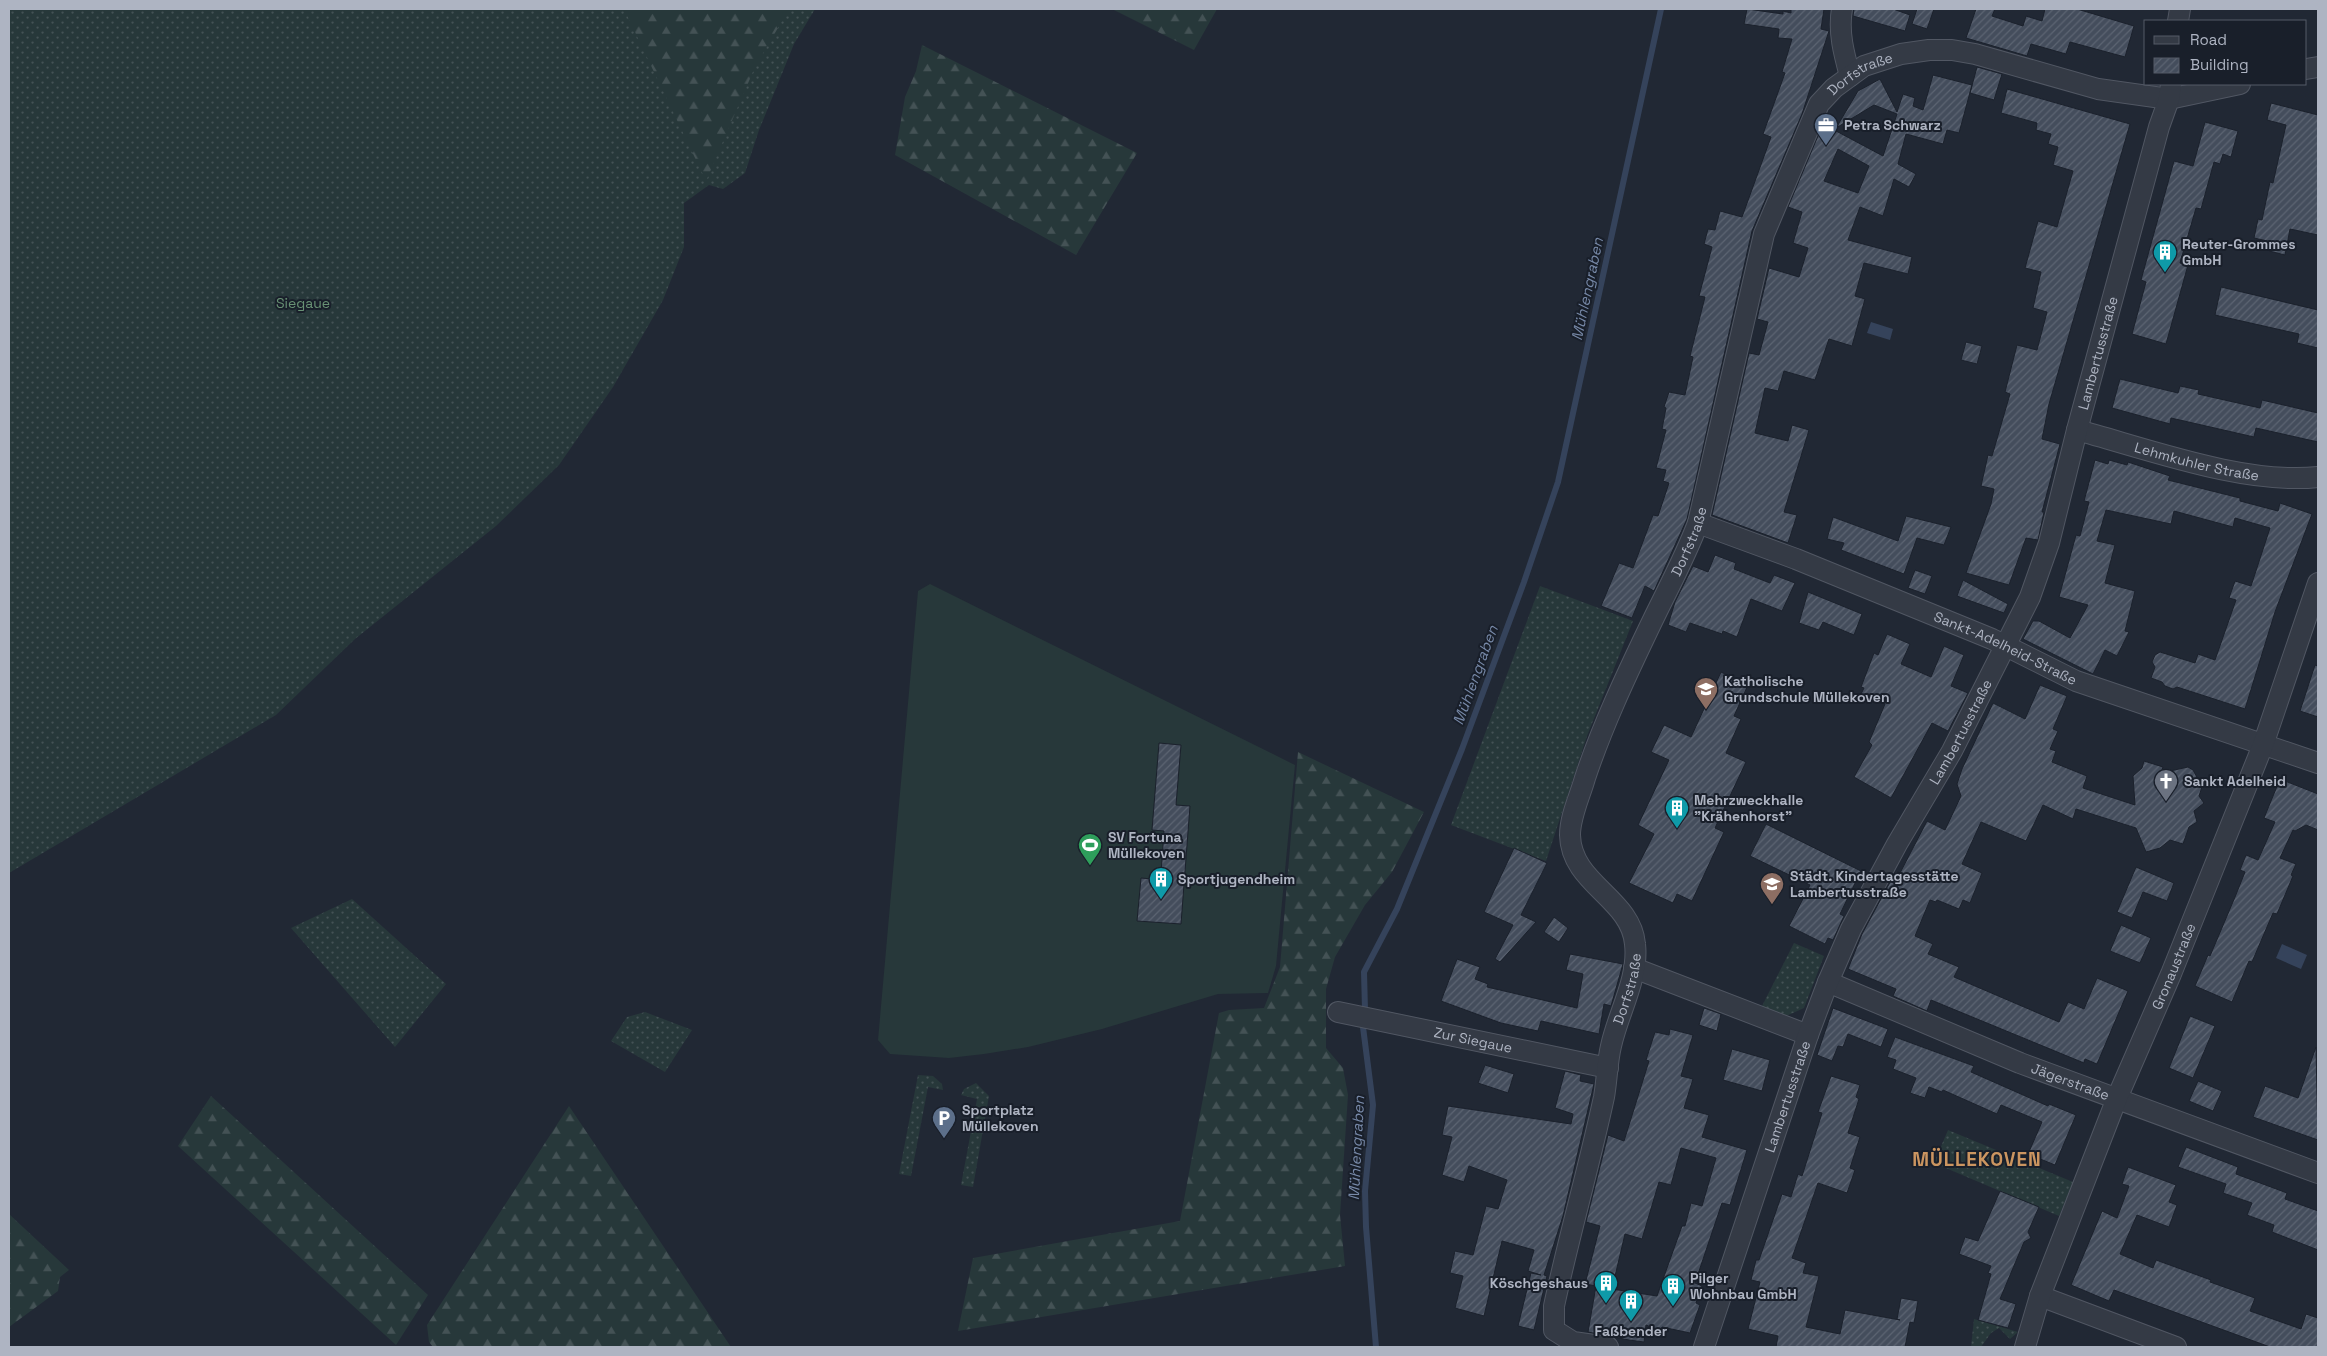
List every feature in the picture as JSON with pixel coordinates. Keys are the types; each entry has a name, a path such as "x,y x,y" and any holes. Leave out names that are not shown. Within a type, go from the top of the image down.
{"street":[{"path":"1842,9 1840,20 1842,46 1850,76"},
{"name":"Dorfstraße","path":"1608,1347 1573,1342 1554,1330 1554,1306 1604,1095 1610,1046 1634,968 1636,947 1632,930 1624,913 1585,875 1570,836 1578,801 1598,739 1648,630 1686,555 1698,523 1764,234 1819,104 1864,66 1901,54 1929,50 1952,50 1975,54 2098,89 2170,92 2231,85"},
{"name":"Lambertusstraße","path":"1704,1347 1808,1035 1851,929 1897,844 1952,751 2030,597 2049,543 2077,430 2158,127 2170,92"},
{"name":"Lehmkuhler Straße","path":"2077,430 2241,472 2276,477 2318,477"},
{"name":"Sankt-Adelheid-Straße","path":"1698,523 1814,567 1992,639 2100,690 2318,763"},
{"name":"Gronaustraße","path":"2025,1347 2040,1296 2117,1098 2171,974 2263,745 2318,583"},
{"path":"1634,968 1808,1035"},
{"name":"Jägerstraße","path":"1828,982 2020,1063 2318,1173"},
{"name":"Zur Siegaue","path":"1338,1012 1608,1068"},
{"path":"2040,1296 2176,1347"}],"green space":[{"name":"Siegaue","path":"9,9 815,9 794,44 759,130 745,173 723,189 709,185 684,203 684,247 663,300 613,387 559,465 496,526 355,639 276,715 9,873"},
{"path":"624,9 789,9 755,67 706,181"},
{"path":"1112,9 1217,9 1194,50"},
{"path":"922,45 1137,153 1076,255 895,155 905,97 916,71"},
{"name":"SV Fortuna Müllekoven","path":"930,584 1295,765 1276,966 1268,993 1218,994 1102,1029 1028,1047 984,1054 949,1058 890,1054 878,1040 918,591"},
{"path":"1540,586 1633,621 1587,736 1546,861 1451,825"},
{"path":"1298,752 1424,812 1392,872 1365,905 1335,957 1326,989 1326,1048 1343,1068 1348,1095 1340,1215 1345,1266 958,1331 973,1258 1180,1221 1219,1013 1229,1010 1264,1008 1280,967"},
{"path":"352,899 446,984 395,1047 291,928"},
{"path":"1794,943 1824,956 1804,1008 1784,1017 1761,1008"},
{"path":"645,1012 692,1030 665,1072 611,1041 627,1017"},
{"path":"918,1075 933,1076 942,1084 943,1090 928,1087 911,1176 899,1174"},
{"path":"976,1083 989,1096 973,1187 961,1185 977,1099 961,1095 964,1089"},
{"path":"211,1096 428,1295 396,1345 178,1146"},
{"path":"569,1106 731,1347 433,1347 429,1342 427,1325"},
{"path":"1948,1130 2073,1182 2059,1216 1934,1163"},
{"path":"9,1214 69,1270 60,1277 58,1291 9,1327"},
{"path":"1974,1319 2018,1332 2010,1339 1999,1328 1991,1333 1981,1347 1971,1347"}],"water":[{"path":"1871,322 1893,329 1890,340 1867,333"},
{"path":"2282,944 2307,955 2301,969 2276,958"}],"building":[{"path":"1747,9 1783,14 1783,11 1791,13 1791,9 1824,9 1821,29 1829,31 1802,114 1752,231 1687,519 1654,591 1645,586 1632,618 1601,606 1619,563 1633,568 1653,515 1658,516 1669,483 1663,481 1666,470 1656,468 1666,430 1662,429 1666,408 1664,407 1669,392 1685,395 1693,357 1690,356 1705,297 1699,296 1712,247 1704,244 1708,229 1715,230 1720,211 1742,217 1771,137 1763,134 1785,73 1782,72 1792,39 1778,38 1779,29 1744,24"},
{"path":"1854,9 1893,9 1910,15 1905,31 1853,16"},
{"path":"1917,9 1934,9 1927,29 1912,24"},
{"path":"1976,9 1995,9 1992,16 2023,26 2026,16 2042,21 2045,9 2077,9 2134,26 2125,57 2070,42 2066,54 2031,44 2027,56 1966,38"},
{"path":"1977,67 2002,74 1994,100 1970,93"},
{"path":"1933,75 1972,85 1959,133 1947,130 1943,144 1906,134 1898,164 1916,174 1909,187 1894,179 1883,216 1860,207 1848,240 1912,257 1908,274 1864,263 1855,296 1865,299 1852,346 1829,339 1815,380 1784,371 1778,391 1765,388 1755,433 1788,441 1792,425 1809,430 1784,512 1797,515 1788,543 1712,515 1749,353 1759,355 1768,322 1757,319 1769,268 1799,277 1808,248 1793,243 1802,212 1788,207 1823,124 1883,156 1897,114 1874,105 1836,128 1858,91 1880,79 1897,112 1903,94 1915,98 1913,106 1923,110","holes":["1838,149 1869,166 1858,193 1824,181"]},
{"path":"2007,89 2130,124 2049,404 2042,439 2060,444 2042,512 2044,512 2038,540 2026,538 2009,585 1966,573 1991,504 1994,489 1981,486 1988,455 1992,456 2010,394 2005,392 2017,345 2037,350 2047,312 2033,308 2041,272 2025,268 2038,221 2057,227 2073,171 2053,165 2058,147 2048,144 2051,134 2036,130 2037,123 2001,113"},
{"path":"2271,103 2318,115 2318,235 2290,229 2285,255 2269,251 2272,242 2254,238 2258,219 2262,220 2270,182 2273,183 2286,125 2267,120"},
{"path":"2205,122 2238,131 2231,157 2223,154 2220,164 2214,162 2201,209 2196,208 2180,263 2188,265 2166,344 2132,334 2146,282 2141,280 2174,161 2193,166"},
{"path":"2221,287 2318,310 2318,348 2297,343 2299,334 2215,315"},
{"path":"1966,342 1982,346 1977,364 1961,360"},
{"path":"2120,379 2178,393 2180,386 2199,390 2198,394 2260,408 2262,400 2318,413 2318,442 2256,428 2254,437 2171,418 2170,424 2112,408"},
{"path":"2095,460 2108,464 2109,460 2127,465 2128,462 2170,476 2168,480 2240,498 2240,501 2278,511 2280,503 2312,514 2275,612 2245,709 2177,687 2173,689 2165,686 2162,682 2151,678 2155,667 2152,662 2155,655 2160,652 2195,663 2198,654 2215,660 2236,600 2229,598 2235,581 2251,586 2270,528 2235,518 2233,527 2174,511 2171,524 2106,510 2097,541 2115,545 2105,583 2135,591 2125,631 2129,632 2117,656 2105,650 2093,674 2023,639 2033,621 2039,621 2070,638 2088,605 2059,597 2076,535 2080,536 2089,502 2084,501"},
{"path":"1906,516 1951,527 1944,545 1917,538 1904,574 1841,550 1844,543 1827,539 1833,517 1898,541"},
{"path":"1715,555 1736,563 1734,569 1770,583 1774,575 1795,583 1782,611 1751,599 1737,637 1723,631 1722,634 1690,623 1686,632 1668,625 1675,602 1693,566 1708,572"},
{"path":"1915,570 1932,576 1925,594 1908,588"},
{"path":"1963,580 2008,604 2004,613 1957,596"},
{"path":"1808,592 1862,614 1854,635 1823,622 1819,630 1799,623"},
{"path":"1887,634 1910,644 1901,664 1931,677 1944,646 1964,655 1951,686 1968,693 1948,731 1932,723 1891,798 1854,777 1872,745 1869,742 1885,704 1861,694 1864,688 1861,687 1874,653 1878,655"},
{"path":"2315,665 2318,666 2318,717 2300,711"},
{"name":"Mehrzweckhalle \"Krähenhorst\"","path":"1721,672 1748,685 1734,716 1741,719 1726,753 1746,762 1715,828 1724,832 1692,901 1677,894 1673,903 1629,883 1654,834 1638,825 1669,760 1651,752 1664,725 1691,737"},
{"path":"2040,685 2067,696 2053,729 2058,731 2050,749 2056,751 2052,762 2087,776 2083,788 2135,805 2133,776 2142,768 2144,761 2163,767 2161,773 2188,767 2193,770 2198,779 2204,781 2199,796 2204,803 2194,811 2197,822 2189,827 2183,844 2170,840 2160,848 2146,852 2136,828 2076,809 2073,819 2043,805 2026,841 1981,822 1962,864 1982,873 1970,903 1963,900 1959,909 1937,900 1936,902 1930,900 1915,936 1933,944 1928,954 1959,967 1954,977 2059,1022 2068,1002 2084,1009 2097,978 2128,991 2097,1064 2085,1059 2084,1063 1931,1000 1927,1011 1893,996 1896,989 1848,969 1862,934 1896,871 1900,873 1927,821 1945,830 1961,796 1957,784 1962,769 1993,703 2025,719"},
{"path":"1159,743 1181,745 1176,805 1190,806 1181,924 1137,921 1141,878 1152,879 1152,873 1161,873 1164,831 1152,830"},
{"path":"2280,779 2318,794 2318,830 2306,825 2295,831 2293,830 2280,858 2296,864 2291,875 2293,876 2277,914 2273,913 2252,962 2249,961 2232,1002 2195,986 2208,955 2210,956 2245,872 2240,870 2246,855 2258,860 2275,822 2264,818"},
{"path":"1766,824 1861,871 1840,914 1844,916 1833,940 1828,938 1825,944 1789,926 1810,885 1750,856"},
{"path":"1514,848 1547,863 1521,915 1536,922 1500,962 1495,959 1513,925 1484,912"},
{"path":"2136,867 2174,883 2167,901 2143,892 2132,918 2117,912"},
{"path":"1554,917 1568,928 1559,942 1544,932"},
{"path":"2121,925 2151,938 2140,963 2110,951"},
{"path":"1570,954 1623,964 1611,1006 1604,1004 1599,1034 1541,1021 1538,1031 1501,1023 1441,1001 1457,959 1480,967 1475,979 1488,984 1487,987 1577,1008 1583,974 1566,970"},
{"path":"1704,1008 1721,1014 1717,1031 1699,1025"},
{"path":"1833,1008 1888,1029 1881,1047 1848,1034 1843,1047 1838,1046 1832,1061 1817,1055"},
{"path":"2190,1016 2215,1026 2193,1078 2169,1068"},
{"path":"1670,1029 1693,1035 1681,1076 1693,1079 1684,1108 1709,1115 1702,1137 1747,1150 1730,1205 1722,1203 1695,1283 1702,1286 1696,1303 1700,1305 1690,1333 1662,1327 1661,1331 1646,1325 1644,1342 1588,1332 1596,1286 1585,1284 1600,1226 1586,1222 1608,1135 1624,1141 1649,1061 1646,1060 1655,1032 1669,1035","holes":["1681,1148 1716,1158 1702,1206 1691,1203 1685,1226 1682,1226 1657,1296 1612,1289 1625,1234 1642,1239 1659,1182 1671,1185"]},
{"path":"1895,1037 1974,1066 1971,1072 2048,1106 2049,1104 2076,1115 2055,1165 2028,1154 2042,1122 2001,1105 1997,1114 1943,1090 1942,1092 1929,1087 1925,1098 1910,1093 1916,1078 1893,1069 1896,1060 1887,1057"},
{"path":"2316,1047 2318,1140 2253,1117 2265,1086 2298,1098"},
{"path":"1732,1049 1770,1060 1762,1091 1723,1080"},
{"path":"1485,1065 1514,1074 1508,1093 1478,1083"},
{"path":"1565,1071 1581,1075 1580,1081 1594,1084 1563,1216 1544,1275 1547,1276 1534,1330 1518,1326 1531,1273 1541,1275 1528,1271 1534,1250 1502,1241 1484,1316 1455,1308 1463,1276 1450,1273 1455,1251 1473,1255 1486,1206 1498,1209 1507,1180 1469,1166 1464,1182 1442,1175 1452,1137 1442,1135 1448,1106 1571,1124 1573,1114 1555,1108"},
{"path":"1831,1076 1860,1085 1856,1097 1859,1099 1848,1133 1860,1137 1850,1168 1855,1170 1847,1193 1818,1183 1792,1258 1806,1263 1803,1273 1819,1276 1806,1327 1840,1334 1845,1310 1900,1320 1897,1319 1901,1298 1918,1301 1914,1323 1910,1322 1905,1347 1776,1347 1778,1336 1748,1329 1760,1282 1751,1280 1756,1260 1759,1260 1782,1194 1791,1197 1798,1174 1802,1176 1822,1113 1818,1112"},
{"path":"2198,1081 2222,1091 2213,1111 2189,1101"},
{"path":"2186,1147 2238,1167 2236,1174 2287,1193 2285,1199 2318,1211 2318,1250 2272,1232 2274,1225 2247,1215 2252,1203 2223,1193 2226,1184 2178,1167"},
{"path":"2128,1167 2176,1185 2169,1202 2177,1205 2169,1227 2137,1215 2120,1254 2153,1268 2156,1260 2255,1298 2250,1311 2301,1329 2306,1314 2318,1318 2318,1347 2270,1347 2114,1290 2109,1301 2071,1285 2102,1211 2117,1218 2129,1186 2122,1184"},
{"path":"2000,1191 2039,1207 2028,1232 2031,1238 2024,1242 2000,1299 2016,1304 2008,1328 1978,1320 1991,1274 1988,1273 1991,1266 1959,1254 1965,1237 1978,1241"}],"waterway":[{"name":"Mühlengraben","path":"1376,1347 1366,1227 1365,1191 1373,1105 1363,1027 1365,1010 1364,972 1397,909 1462,749 1524,582 1558,482 1661,9"}],"place":[{"name":"Petra Schwarz","path":"1826,146"},
{"name":"Reuter-Grommes GmbH","path":"2165,273"},
{"name":"Katholische Grundschule Müllekoven","path":"1706,710"},
{"name":"Sankt Adelheid","path":"2166,802"},
{"name":"Mehrzweckhalle \"Krähenhorst\"","path":"1677,829"},
{"name":"SV Fortuna Müllekoven","path":"1090,866"},
{"name":"Sportjugendheim","path":"1161,900"},
{"name":"Städt. Kindertagesstätte Lambertusstraße","path":"1772,905"},
{"name":"Sportplatz Müllekoven","path":"944,1139"},
{"name":"Köschgeshaus","path":"1606,1304"},
{"name":"Pilger Wohnbau GmbH","path":"1673,1307"},
{"name":"Faßbender","path":"1631,1322"}],"district":[{"name":"MÜLLEKOVEN","path":"1977,1159"}]}
